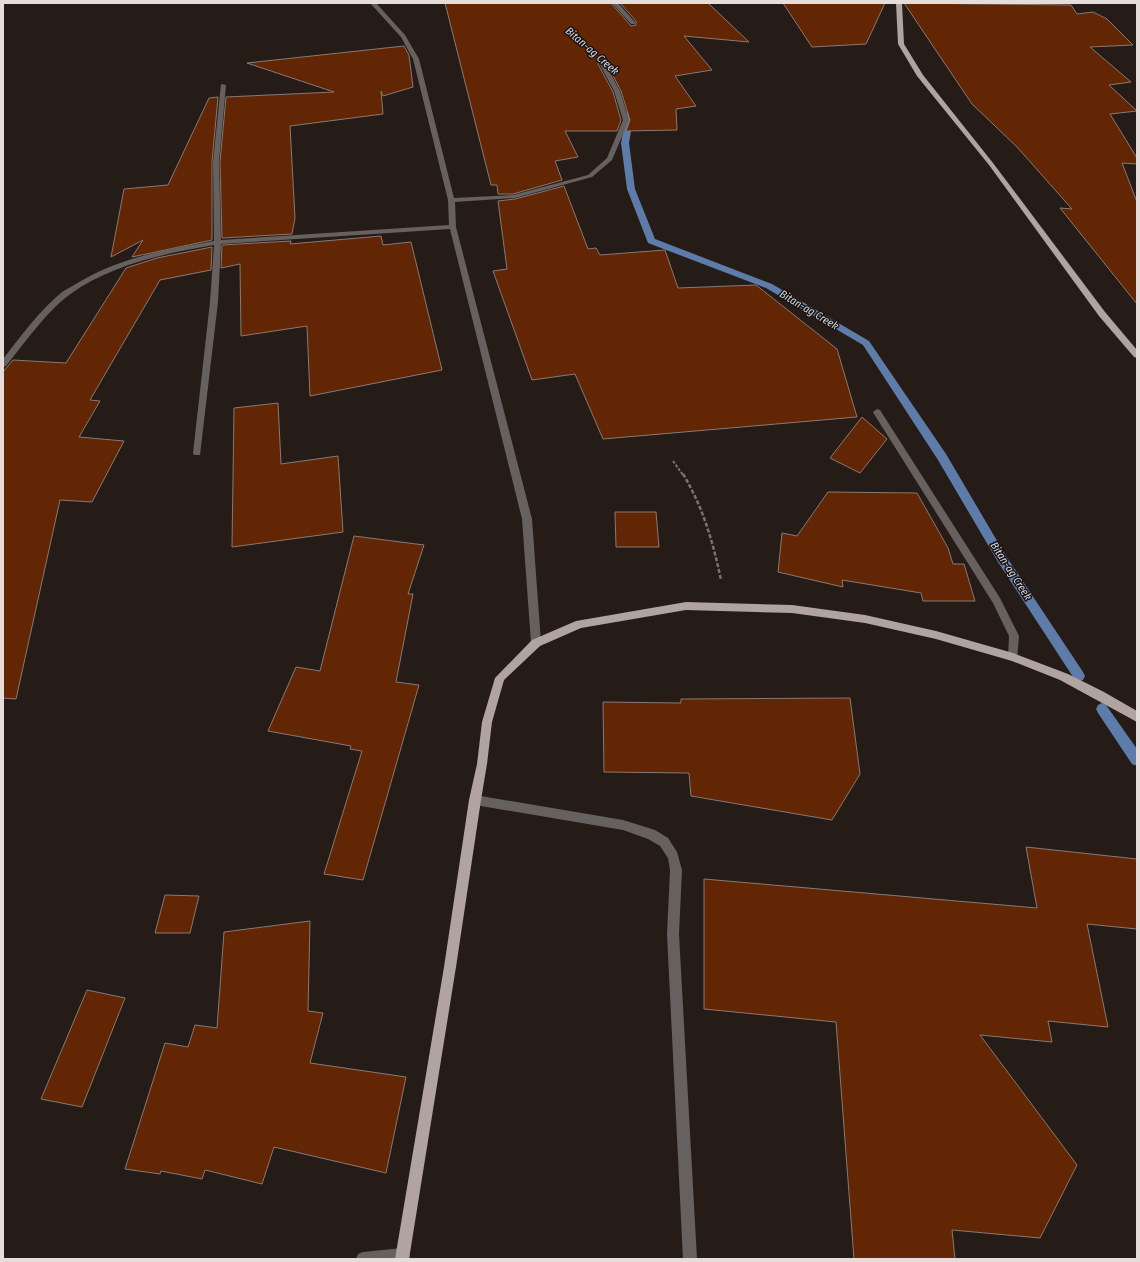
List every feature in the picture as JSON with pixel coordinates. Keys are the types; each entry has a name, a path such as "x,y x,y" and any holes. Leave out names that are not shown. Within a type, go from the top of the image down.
{"main road":[{"path":"899,3 901,44 920,76 992,164 1102,314 1137,355"},
{"path":"402,1257 450,967 475,800 482,764 487,722 500,678 536,643 580,624 686,606 792,609 865,619 936,635 1013,657 1064,677 1100,695 1137,717"}],"street":[{"path":"373,3 403,36 416,59 451,200 453,227 527,519 536,643"},
{"path":"614,3 633,23"},
{"path":"451,200 513,196 575,181 590,176 610,159 626,120 617,92 602,63"},
{"path":"197,453 214,302 218,242 216,162 223,85"},
{"path":"3,364 40,319 65,294 90,279 118,266 162,252 218,242 453,227"},
{"path":"877,412 997,601 1014,636 1013,657"},
{"path":"475,800 623,825 651,834 664,842 672,856 676,870 673,934 690,1259"},
{"path":"363,1259 402,1257"}],"path":[{"path":"673,461 686,476 700,506 715,556 726,606"}],"building":[{"path":"445,3 611,3 631,26 636,25 636,21 620,3 708,3 749,42 684,36 712,70 675,76 696,106 676,109 677,130 626,131 630,120 621,91 606,62 599,61 598,64 613,92 621,120 617,131 565,131 578,157 555,161 562,180 513,194 498,194 497,185 491,185"},
{"path":"783,3 885,3 866,44 812,47"},
{"path":"904,3 1071,5 1077,14 1093,12 1107,19 1133,45 1090,47 1131,82 1109,85 1137,111 1110,114 1137,158 1137,164 1122,163 1137,202 1137,304 1060,208 1072,209 1017,147 972,104"},
{"path":"404,46 409,55 413,87 383,96 381,91 383,114 290,126 295,218 292,234 222,238 220,162 226,97 334,92 247,63"},
{"path":"218,97 212,162 212,240 132,257 143,240 111,257 124,189 168,185 209,98"},
{"path":"564,186 588,249 596,248 600,255 665,250 678,288 756,285 837,349 857,417 603,439 575,374 532,380 493,271 507,269 498,201 515,199"},
{"path":"381,236 383,245 411,242 442,370 310,396 307,326 241,336 240,264 221,268 222,245 291,241 290,244"},
{"path":"212,247 211,270 160,280 90,400 100,401 79,437 124,441 92,502 60,500 16,699 3,698 3,372 13,360 66,363 126,268 157,258"},
{"path":"278,403 281,464 338,456 343,532 232,547 234,408"},
{"path":"862,417 887,439 860,473 830,458"},
{"path":"828,492 917,493 948,548 953,564 964,564 975,601 923,601 921,593 842,580 843,587 778,572 782,533 797,536"},
{"path":"615,512 656,512 659,547 616,547"},
{"path":"354,536 424,545 408,594 413,594 396,682 419,685 363,880 324,874 362,751 350,749 351,746 268,731 296,667 320,671"},
{"path":"850,698 860,774 832,820 691,796 689,773 604,772 603,702 681,703 681,699"},
{"path":"1026,847 1137,859 1137,929 1087,924 1108,1027 1048,1021 1052,1042 980,1035 1077,1165 1040,1238 952,1230 955,1259 854,1259 836,1022 704,1009 704,879 1037,908"},
{"path":"165,895 199,896 190,933 155,933"},
{"path":"310,921 308,1011 323,1013 310,1063 406,1077 386,1173 274,1147 262,1184 205,1170 202,1179 161,1171 160,1174 125,1169 165,1043 188,1047 195,1025 217,1028 224,932"},
{"path":"87,990 125,998 82,1107 41,1099"}],"waterway":[{"name":"Bitan-ag Creek","path":"632,102 625,143 631,189 651,241 769,286 866,343 942,457 1002,559 1079,676"},
{"name":"Bitan-ag Creek","path":"1102,709 1137,760"}]}
